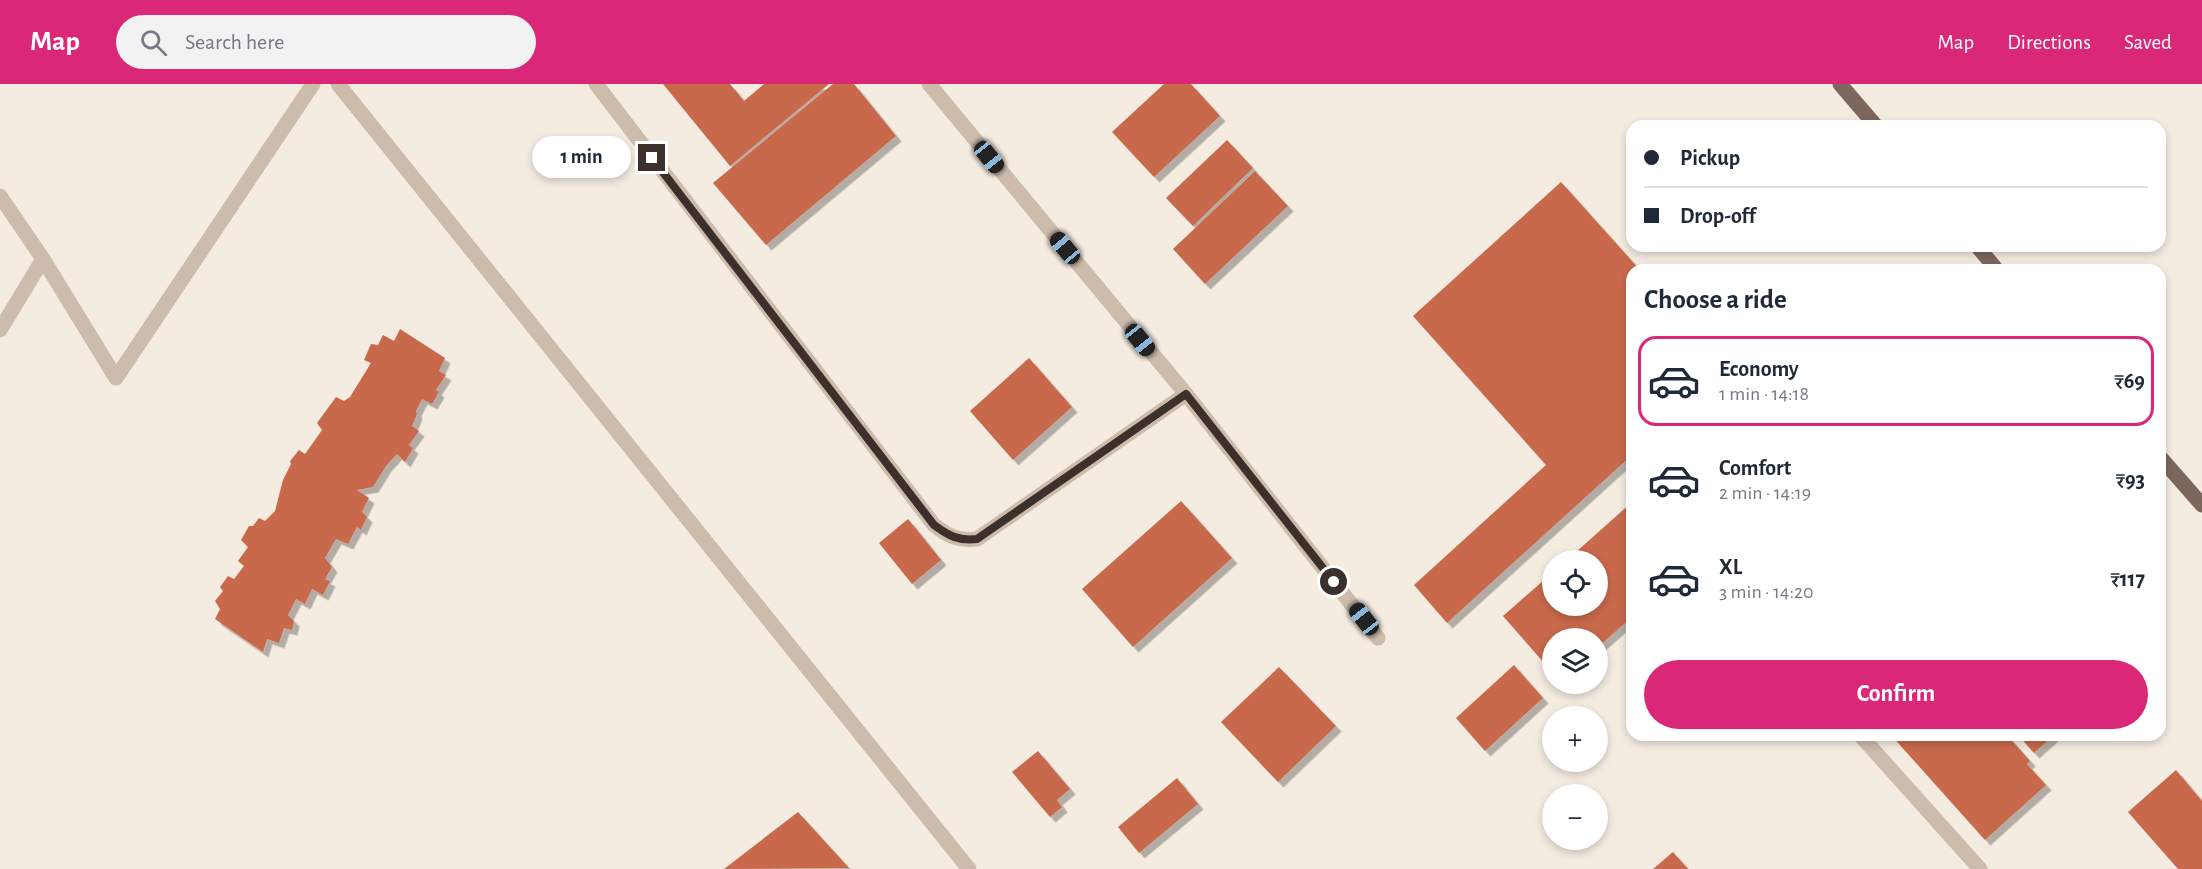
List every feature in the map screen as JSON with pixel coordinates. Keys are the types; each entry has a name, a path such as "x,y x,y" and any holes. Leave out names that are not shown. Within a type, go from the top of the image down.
{"main road":[{"path":"1840,84 1871,120"},
{"path":"1982,252 1992,264"},
{"path":"2166,464 2202,505"}],"street":[{"path":"0,196 43,259 116,378 313,84"},
{"path":"338,84 969,869"},
{"path":"596,84 934,525 949,537 962,541 977,539 1186,394"},
{"path":"928,84 1186,394 1378,638"},
{"path":"0,330 43,259"},
{"path":"1865,741 1980,869"}],"building":[{"path":"663,84 730,84 744,101 764,84 829,84 730,166"},
{"path":"833,84 854,84 896,136 766,245 713,183"},
{"path":"1164,84 1191,84 1220,116 1154,177 1112,132"},
{"path":"1227,140 1253,168 1193,226 1166,198"},
{"path":"1255,171 1288,206 1205,284 1173,249"},
{"path":"1561,182 1635,264 1626,264 1626,460 1447,623 1414,585 1546,465 1413,316"},
{"path":"400,329 445,358 439,371 446,375 436,390 439,392 432,404 422,399 416,411 412,426 419,431 409,445 413,448 405,462 397,454 386,466 373,487 357,490 369,498 362,512 367,517 361,530 357,527 348,544 336,539 325,558 332,567 325,579 330,581 323,595 312,589 305,604 296,599 288,615 294,621 292,630 284,628 279,643 267,639 263,652 215,619 220,609 215,601 223,591 220,587 228,576 234,579 244,566 238,561 248,547 241,540 249,526 253,526 259,518 265,521 275,511 283,480 291,464 290,461 299,450 305,454 322,430 317,423 336,397 344,401 350,397 371,363 364,360 371,344 378,345 383,335 394,341"},
{"path":"1029,358 1072,407 1013,460 970,411"},
{"path":"1181,501 1232,558 1133,647 1082,589"},
{"path":"1626,507 1626,622 1608,638 1608,628 1542,628 1542,661 1503,616 1542,582 1542,616 1608,616 1608,550 1578,550"},
{"path":"908,519 941,560 912,584 879,543"},
{"path":"1514,665 1543,698 1485,751 1456,718"},
{"path":"1279,667 1336,726 1278,782 1221,722"},
{"path":"1896,741 2012,741 2030,761 2027,764 2046,785 1985,840"},
{"path":"2023,741 2047,741 2034,753"},
{"path":"1038,751 1070,789 1057,800 1062,807 1050,817 1012,772"},
{"path":"2176,770 2202,801 2202,869 2178,869 2128,812"},
{"path":"1177,778 1198,804 1139,853 1118,827"},
{"path":"798,812 849,868 724,869"},
{"path":"1673,852 1688,869 1653,869"}],"route":[{"path":"652,158 934,525 949,537 962,541 977,539 1186,394 1334,582"}]}
